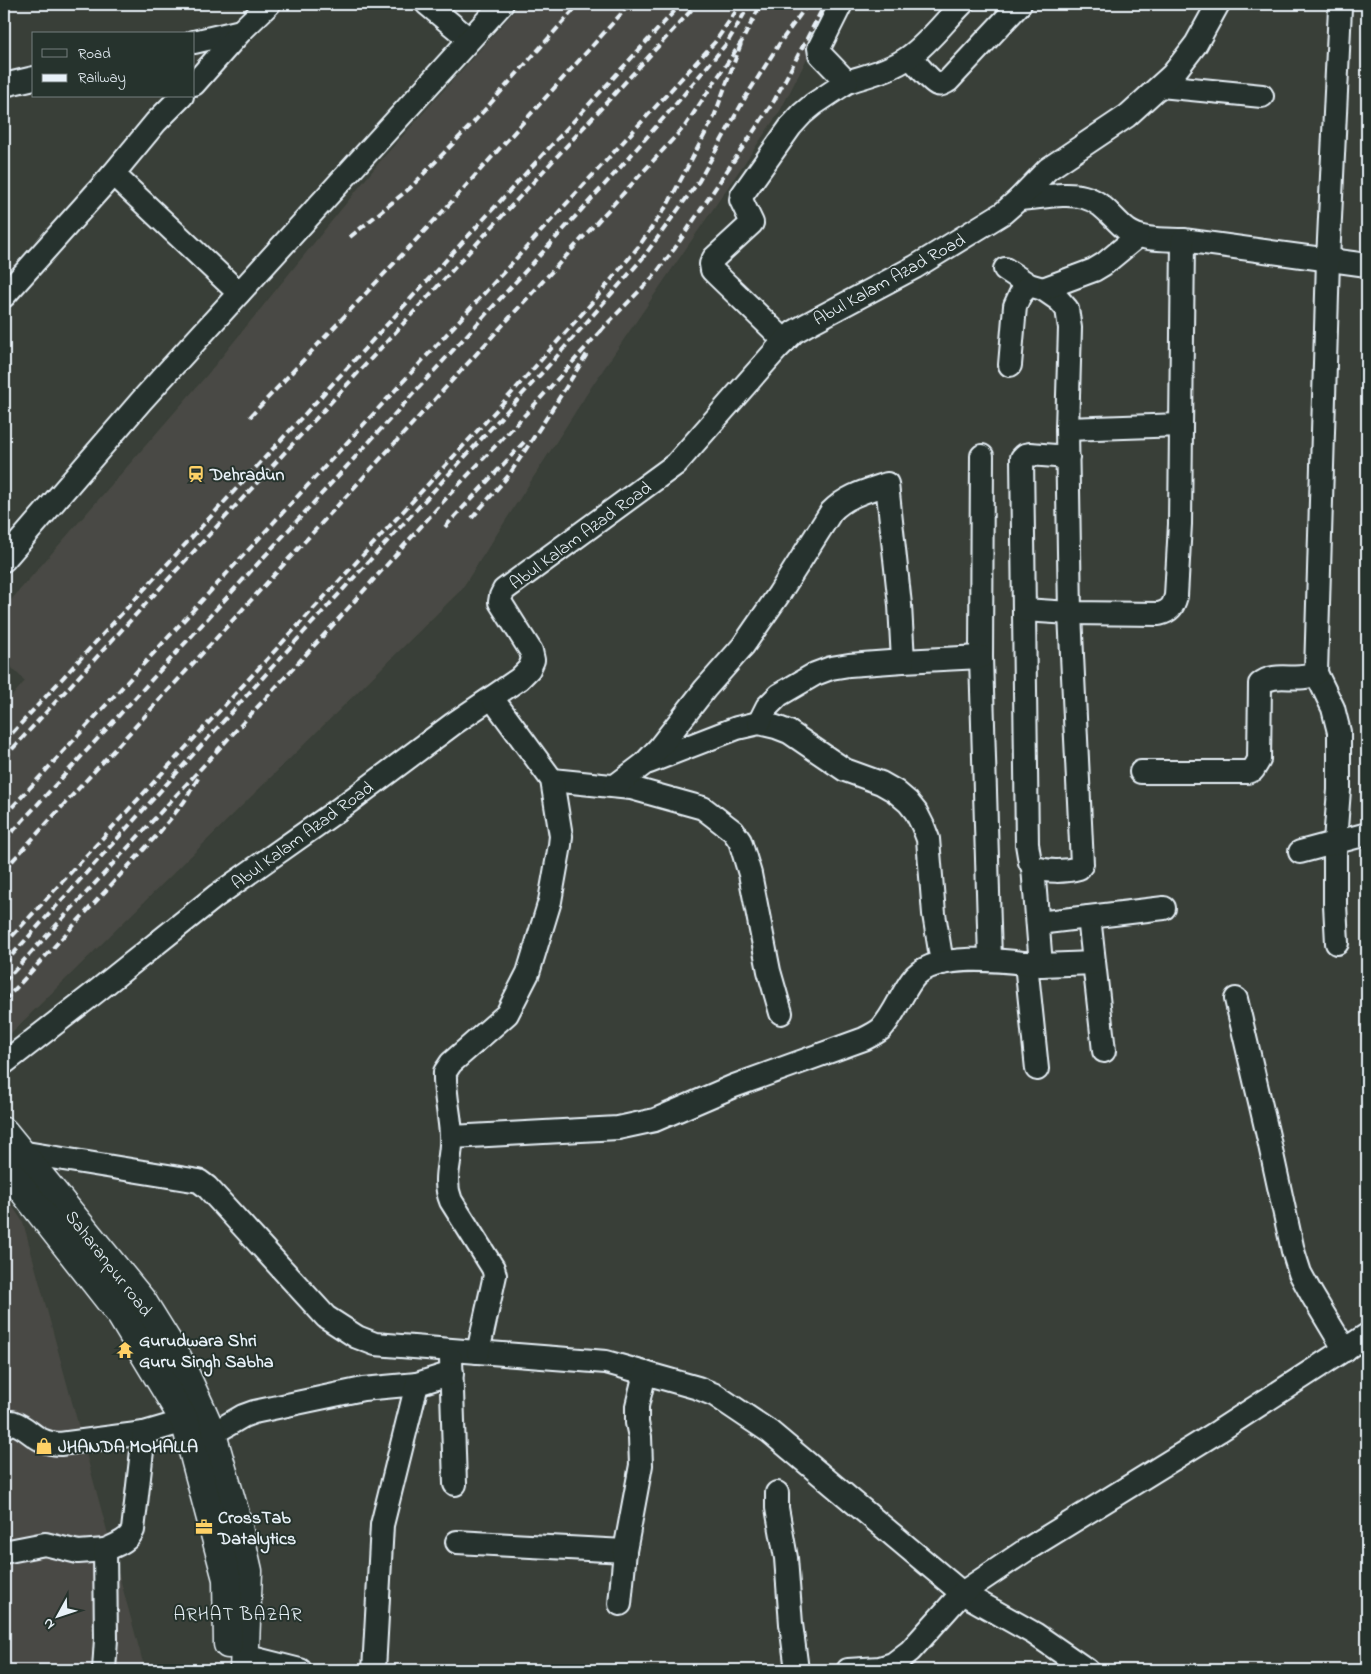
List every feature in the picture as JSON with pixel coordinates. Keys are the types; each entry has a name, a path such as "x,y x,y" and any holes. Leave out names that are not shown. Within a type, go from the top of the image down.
{"main road":[{"name":"Saharanpur road","path":"9,1150 121,1315 185,1421 227,1579 228,1644 238,1665"},
{"name":"Saharanpur road","path":"9,1150 142,1301 178,1359 212,1434 235,1514 248,1571 238,1665"}],"street":[{"path":"195,83 241,31 269,4"},
{"path":"427,4 469,39"},
{"path":"4,560 148,394 502,4"},
{"path":"841,4 819,48 823,58 847,82"},
{"path":"785,341 712,270 711,264 714,258 752,223 741,200 742,195 791,126 814,104 847,82 887,69 910,57 962,4"},
{"path":"910,57 933,81 942,84 948,81 1020,4"},
{"name":"Abul Kalam Azad Road","path":"4,1063 216,896 519,679 529,669 533,660 531,651 500,602 500,596 504,590 676,464 785,341 806,325 939,253 1003,213 1048,168 1127,116 1161,86 1187,57 1218,4"},
{"path":"1337,942 1335,841 1339,790 1339,732 1333,708 1316,673 1328,260 1340,8"},
{"path":"195,42 241,31"},
{"path":"4,85 32,78"},
{"path":"1161,86 1262,96"},
{"path":"4,296 114,174 156,122 180,98"},
{"path":"114,174 239,293"},
{"path":"1019,199 1074,195 1087,198 1097,203 1127,230 1138,236 1183,240 1367,265"},
{"path":"1010,365 1015,306 1020,295 1036,287 1094,270 1138,236"},
{"path":"1024,610 1070,613 1159,614 1167,612 1173,606 1176,596 1179,533 1183,240"},
{"path":"1005,270 1059,300 1067,309 1070,328 1067,429 1070,613 1082,864 1074,869 1049,870 1033,867"},
{"path":"1067,429 1181,424"},
{"path":"1037,1069 1034,964 1038,923 1033,867 1028,855 1025,802 1022,458 1030,454 1068,457"},
{"path":"982,456 981,657 990,959"},
{"path":"615,786 644,764 743,646 780,594 831,512 839,503 855,494 887,484 900,596 903,660"},
{"path":"759,723 767,707 779,695 815,674 831,668 903,660 981,657"},
{"path":"1141,772 1247,772 1252,770 1259,760 1260,684 1272,677 1303,678 1310,677 1316,673"},
{"path":"478,1352 495,1275 493,1268 447,1192 446,1183 452,1137 445,1072 451,1063 507,1014 528,973 550,901 561,836 552,780 492,698"},
{"path":"644,764 737,728 759,723 789,732 845,770 881,783 908,802 916,812 928,840 934,914 942,963"},
{"path":"552,780 631,788 704,808 733,831 740,842 750,874 769,971 781,1013"},
{"path":"1300,852 1335,841 1367,834"},
{"path":"1038,923 1164,908"},
{"path":"1089,917 1104,1050"},
{"path":"452,1137 618,1128 655,1120 734,1086 864,1039 880,1030 888,1021 916,974 925,968 942,963 990,959 1034,964 1094,963"},
{"path":"1236,999 1293,1251 1300,1273 1345,1350"},
{"path":"9,1150 198,1180 207,1187 326,1317 357,1337 375,1344 606,1362 698,1388 715,1395 770,1432 962,1593 1035,1634 1086,1670"},
{"path":"848,1670 880,1668 893,1664 910,1650 962,1593 1026,1550 1220,1431 1367,1335"},
{"path":"451,1350 455,1484"},
{"path":"212,1434 243,1416 254,1412 363,1389 417,1384 452,1373"},
{"path":"620,1604 625,1551 641,1465 637,1406 645,1373"},
{"path":"374,1670 382,1525 417,1384"},
{"path":"4,1427 12,1422 38,1439 48,1444 54,1444 144,1433 185,1421"},
{"path":"4,1552 45,1544 78,1552 105,1550 130,1536 133,1530 144,1433"},
{"path":"777,1493 777,1508 786,1558 797,1670"},
{"path":"456,1542 625,1551"},
{"path":"104,1670 106,1639 105,1550"},
{"path":"238,1665 300,1670"}],"shaded area":[{"path":"521,4 835,4 780,111 592,386 461,590 4,1040 4,705 25,681 4,660 4,608 207,375 382,159"},
{"name":"JHANDA MOHALLA","path":"4,1194 23,1222 145,1670 4,1670"}],"railway":[{"path":"350,237 410,188 473,123 579,4"},
{"path":"250,417 445,209 630,4"},
{"path":"4,742 681,4"},
{"path":"4,758 697,4"},
{"path":"4,816 715,42 741,4"},
{"path":"4,841 617,171 727,43 750,4"},
{"path":"4,870 685,126 742,41 761,4"},
{"path":"4,964 304,632 551,363 642,259 699,181 745,98 781,41 808,4"},
{"path":"600,332 653,277 675,248 774,101 825,4"},
{"path":"4,945 501,405 597,297 639,246 668,204 714,117 742,41"},
{"path":"4,982 334,624 450,494 537,402 604,327"},
{"path":"472,518 509,475 587,354"},
{"path":"445,527 526,440"},
{"path":"4,1001 159,833 184,802 200,775"}],"place":[{"name":"Dehradun","path":"196,474"},
{"name":"Gurudwara Shri Guru Singh Sabha","path":"125,1350"},
{"name":"JHANDA MOHALLA","path":"44,1446"},
{"name":"CrossTab Datalytics","path":"204,1527"}],"district":[{"name":"ARHAT BAZAR","path":"238,1613"}]}
